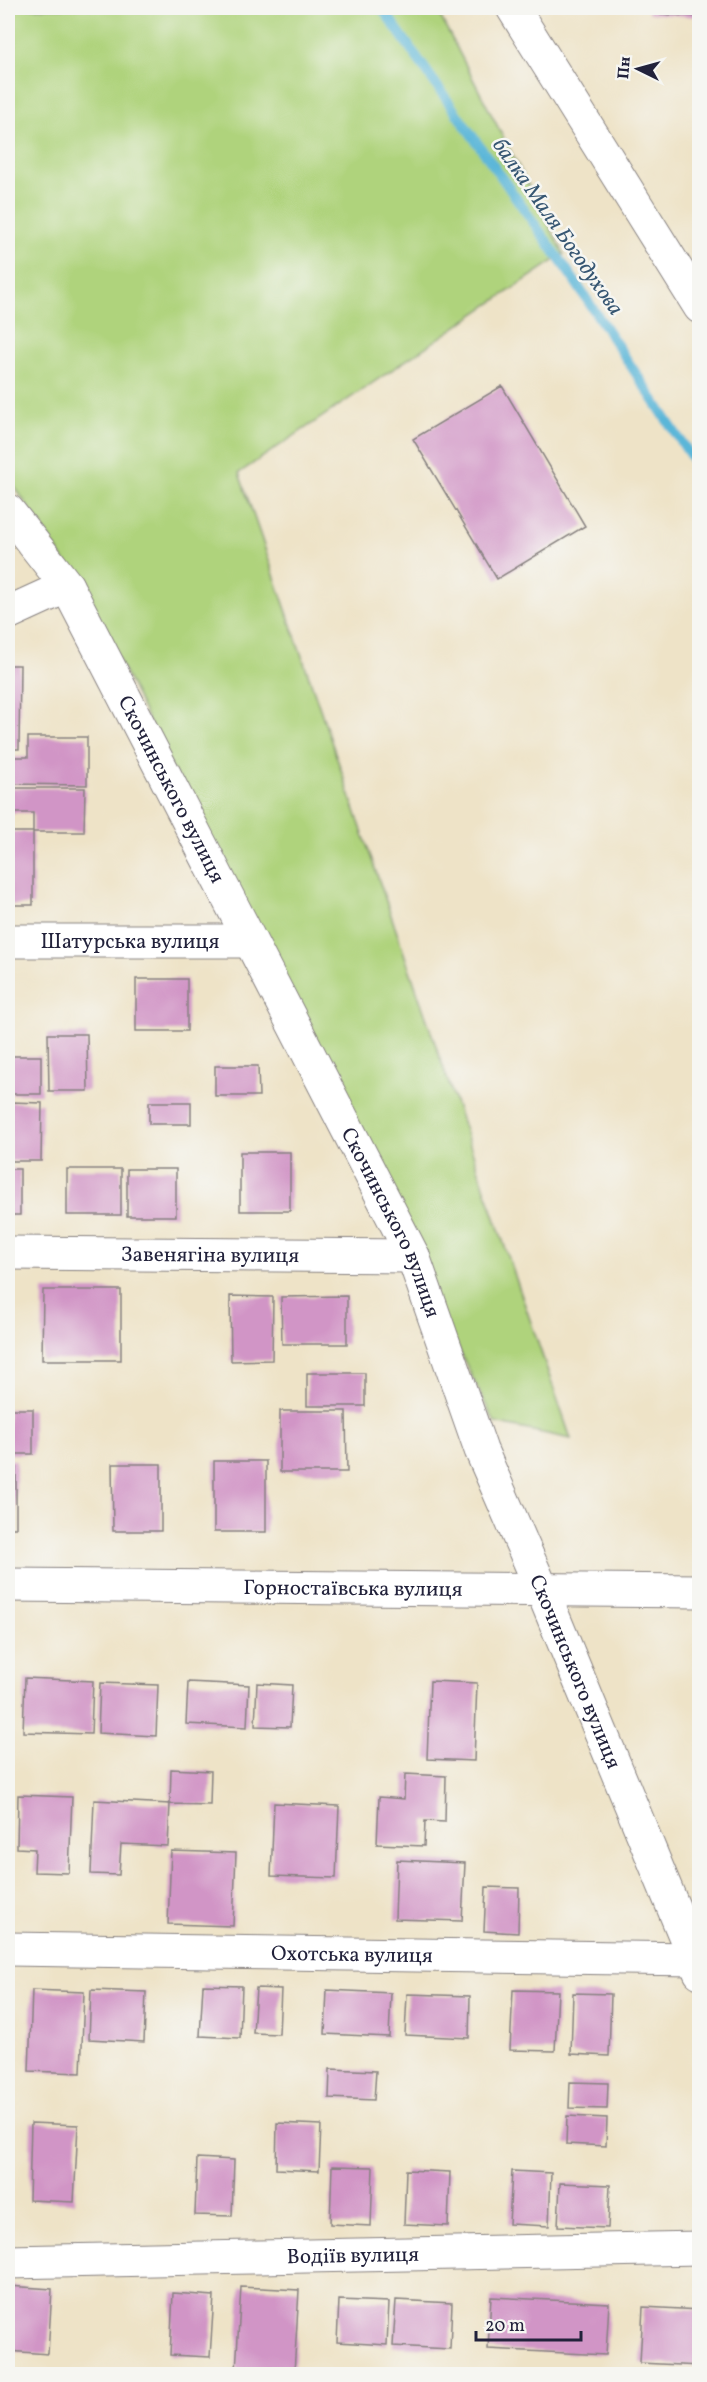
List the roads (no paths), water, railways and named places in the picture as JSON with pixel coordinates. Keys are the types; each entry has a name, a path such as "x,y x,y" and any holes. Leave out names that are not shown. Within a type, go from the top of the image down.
{"street":[{"path":"513,8 699,307"},
{"name":"Скочинського вулиця","path":"8,511 67,586 412,1256 481,1450 543,1592 697,1965"},
{"path":"8,613 67,586"},
{"name":"Шатурська вулиця","path":"8,941 250,941"},
{"name":"Завенягіна вулиця","path":"8,1253 412,1256"},
{"name":"Горностаївська вулиця","path":"8,1585 699,1592"},
{"name":"Охотська вулиця","path":"8,1950 697,1965"},
{"name":"Водіїв вулиця","path":"8,2262 699,2248"}],"waterway":[{"name":"балка Маля Богодухова","path":"382,8 572,277 700,470"}]}
